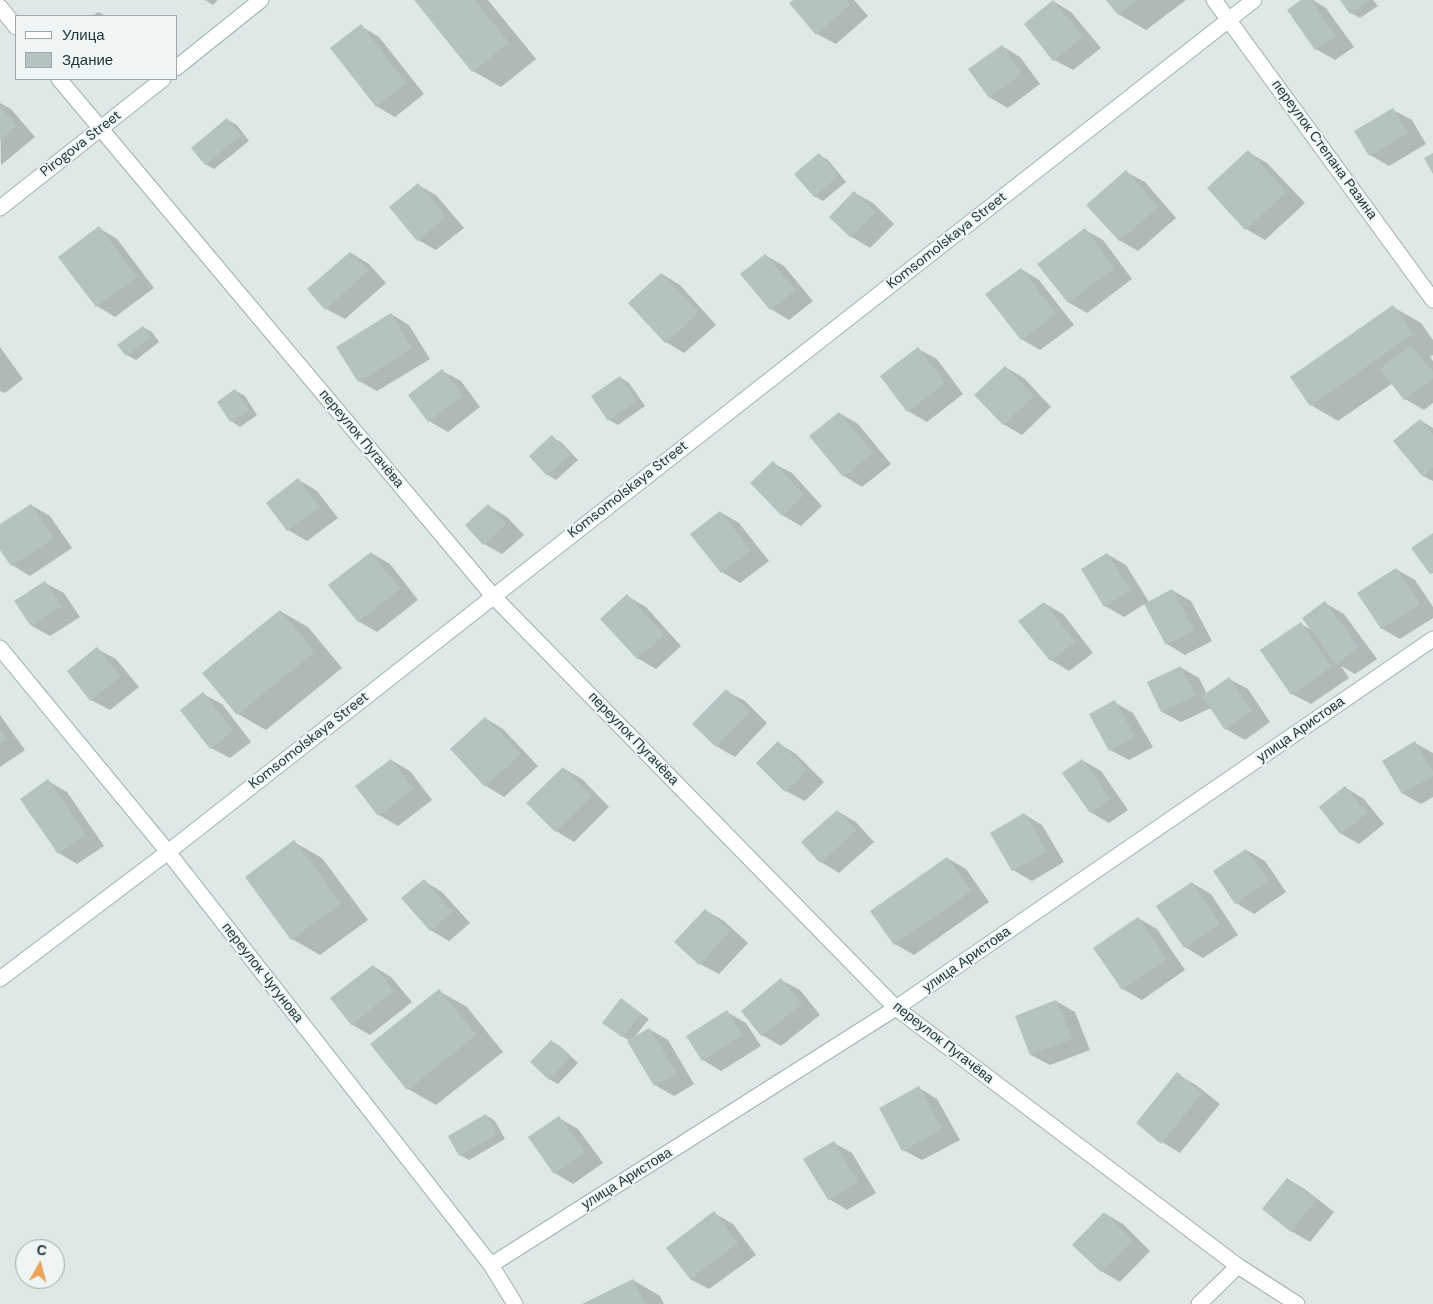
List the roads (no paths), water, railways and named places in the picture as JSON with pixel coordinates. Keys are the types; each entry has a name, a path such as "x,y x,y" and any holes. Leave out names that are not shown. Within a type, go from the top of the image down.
{"street":[{"path":"178,66 261,0"},
{"name":"переулок Степана Разина","path":"1214,0 1433,300"},
{"name":"Komsomolskaya Street","path":"0,979 168,852 1254,0"},
{"path":"0,7 15,26"},
{"name":"переулок Пугачёва","path":"59,80 493,596 896,1008 1238,1266 1297,1304"},
{"name":"Pirogova Street","path":"0,208 162,80"},
{"name":"улица Аристова","path":"491,1265 896,1008 1433,639"},
{"name":"переулок Чугунова","path":"0,648 168,852 491,1265 515,1304"},
{"path":"1199,1304 1238,1266"}]}
